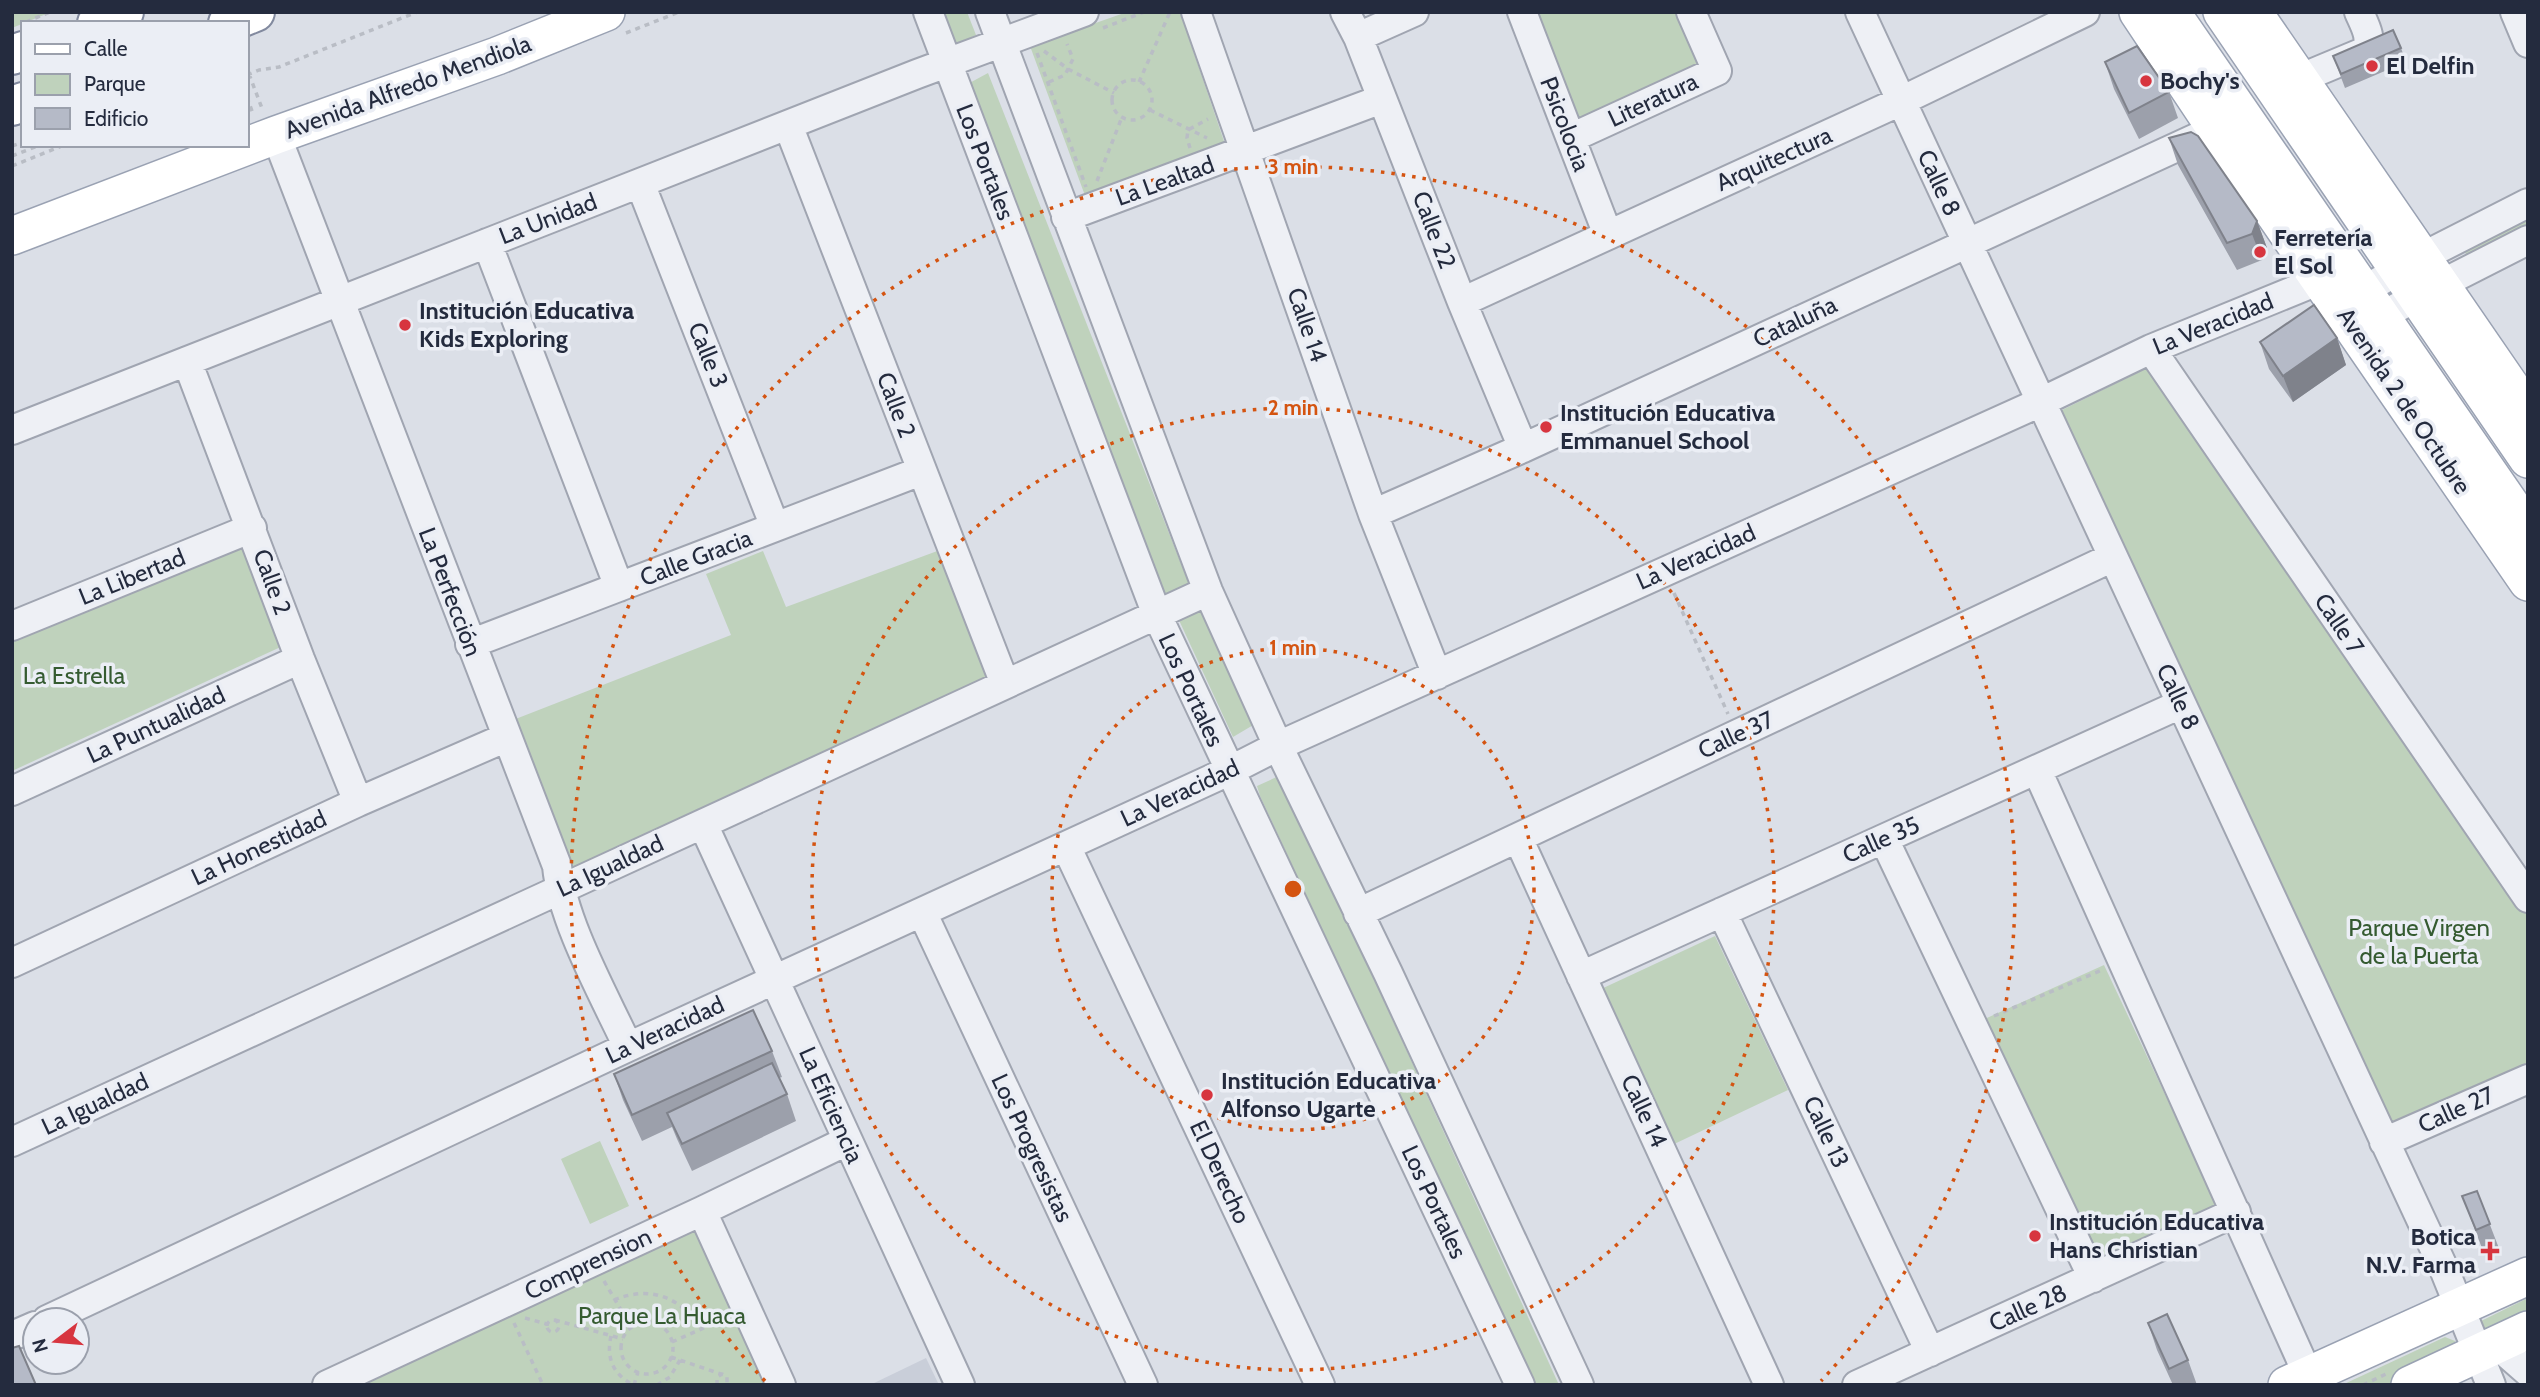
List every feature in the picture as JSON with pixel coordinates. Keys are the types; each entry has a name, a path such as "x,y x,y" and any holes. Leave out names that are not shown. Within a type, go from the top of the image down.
{"highway":[{"path":"102,21 124,12"},
{"path":"233,21 255,12"}],"main road":[{"name":"Avenida Alfredo Mendiola","path":"248,146 497,56 606,12"},
{"name":"Avenida 2 de Octubre","path":"2138,12 2216,130 2528,530"},
{"name":"Avenida 2 de Octubre","path":"2171,12 2351,305 2528,582"},
{"path":"2222,12 2419,277 2528,412"},
{"path":"2253,12 2299,79 2528,459"},
{"name":"Avenida Alfredo Mendiola","path":"12,236 245,147"},
{"path":"2298,1380 2528,1276"},
{"path":"2410,1385 2498,1353"}],"street":[{"path":"497,56 562,12"},
{"name":"Los Portales","path":"928,12 1157,615 1520,1385"},
{"path":"990,12 1208,591 1278,746 1579,1385"},
{"name":"Calle 14","path":"1196,12 1373,514 1437,675"},
{"name":"Calle 22","path":"1345,12 1358,37 1462,302 1523,448"},
{"path":"1358,37 1414,12"},
{"name":"Psicolocia","path":"1522,12 1608,235"},
{"name":"Literatura","path":"1571,138 1717,71 1691,12"},
{"name":"Calle 8","path":"1860,12 2458,1306 2498,1353"},
{"name":"Arquitectura","path":"1462,302 1901,101 2085,12"},
{"path":"2299,79 2366,51 2370,45 2359,12"},
{"path":"2515,12 2528,43"},
{"name":"La Unidad","path":"12,430 947,63 1001,44 1088,22"},
{"name":"La Lealtad","path":"1066,217 1382,99"},
{"name":"Calle 2","path":"788,125 1005,684"},
{"name":"Cataluña","path":"1373,514 1523,448 1966,242 2216,130"},
{"name":"La Perfección","path":"274,136 557,866 559,890 628,1047"},
{"name":"Calle 3","path":"640,183 775,527"},
{"path":"2419,277 2528,203"},
{"path":"2419,277 2528,240"},
{"path":"487,243 619,587"},
{"name":"La Veracidad","path":"77,1306 1278,746 2040,402 2151,349 2351,305 2419,277"},
{"name":"Calle 7","path":"2151,349 2528,898"},
{"name":"Calle 2","path":"187,361 300,659 358,802"},
{"name":"Calle Gracia","path":"470,643 921,471"},
{"name":"La Libertad","path":"12,626 252,528"},
{"name":"Calle 37","path":"1358,913 2113,557"},
{"name":"La Igualdad","path":"12,1142 1208,591"},
{"name":"La Puntualidad","path":"12,791 300,659"},
{"name":"Calle 35","path":"1581,975 2181,704"},
{"name":"La Honestidad","path":"12,963 358,802 507,737"},
{"path":"2037,770 2236,1212 2298,1380"},
{"name":"La Eficiencia","path":"703,824 960,1385"},
{"name":"Calle 14","path":"1518,838 1769,1385"},
{"path":"1885,839 2093,1278"},
{"name":"El Derecho","path":"1066,846 1320,1385"},
{"name":"Los Progresistas","path":"922,912 1143,1385"},
{"name":"Calle 13","path":"1722,912 1930,1352"},
{"name":"Calle 27","path":"2384,1142 2528,1079"},
{"name":"Comprension","path":"327,1385 847,1141"},
{"path":"702,1211 781,1385"},
{"name":"Calle 28","path":"1857,1385 2236,1212"},
{"path":"2498,1353 2528,1372"}],"path":[{"path":"29,21 50,12"},
{"path":"274,136 248,74 279,67 418,12"},
{"path":"1088,22 1144,12"},
{"path":"1139,82 1170,12"},
{"path":"1048,82 1065,75 1073,59 1066,42"},
{"path":"1054,46 1037,53 1090,198"},
{"path":"1043,50 1068,69 1114,93"},
{"path":"1125,82 1139,82 1151,94 1150,110 1137,120 1122,117 1113,107 1114,93 1125,82"},
{"path":"1150,110 1211,140"},
{"path":"1095,187 1122,117"},
{"path":"1188,130 1213,117"},
{"path":"1188,130 1187,138 1193,157"},
{"path":"12,156 35,147"},
{"path":"12,166 59,147"},
{"path":"1665,572 1737,735"},
{"path":"1983,1021 2102,970"},
{"path":"593,1262 631,1327"},
{"path":"614,1300 635,1293 657,1294 683,1306 701,1329"},
{"path":"672,1342 746,1308"},
{"path":"544,1385 514,1317 547,1324"},
{"path":"547,1324 555,1320 622,1339"},
{"path":"547,1324 550,1331 556,1332 560,1326 555,1320"},
{"path":"646,1322 654,1323 667,1332 672,1342 671,1357 660,1370 652,1373 638,1372 624,1360 621,1352 622,1339 631,1327 646,1322"},
{"path":"611,1336 609,1356 617,1374 633,1385 638,1372"},
{"path":"671,1357 724,1375 728,1379 727,1385"},
{"path":"657,1385 670,1377 680,1360"},
{"path":"717,1385 717,1377 724,1375"}],"shaded area":[{"path":"926,1358 939,1385 870,1385"}],"green space":[{"path":"12,12 51,12 29,21 21,21 21,24 12,28"},
{"path":"938,12 967,12 976,35 956,45 950,42"},
{"path":"1127,12 1180,12 1226,147 1087,201 1030,46"},
{"path":"1528,12 1684,12 1709,69 1573,131"},
{"path":"988,73 1189,584 1163,598 964,86"},
{"path":"2528,219 2528,235 2471,264 2465,250"},
{"name":"Parque Virgen de la Puerta","path":"2151,366 2528,910 2528,1067 2388,1132 2056,413"},
{"name":"La Estrella","path":"246,542 285,645 12,771 12,635"},
{"path":"940,550 990,677 572,876 513,720 731,635 706,574 763,551 786,607"},
{"path":"1203,604 1255,724 1233,737 1178,618"},
{"path":"1281,775 1559,1385 1533,1385 1260,796 1257,786"},
{"path":"1715,936 1788,1090 1670,1146 1599,990"},
{"path":"2104,965 2220,1211 2100,1267 1978,1022"},
{"path":"600,1141 629,1206 590,1224 561,1159"},
{"name":"Parque La Huaca","path":"695,1227 769,1385 351,1385"},
{"path":"2528,1298 2528,1321 2486,1334 2481,1321"},
{"path":"2445,1337 2455,1341 2457,1350 2393,1385 2342,1385"}],"building":[{"path":"2393,30 2401,48 2341,74 2333,56"},
{"path":"2137,46 2169,92 2129,113 2105,62"},
{"path":"2191,132 2198,136 2257,221 2252,234 2227,243 2169,138"},
{"path":"2314,305 2337,338 2283,376 2260,342"},
{"path":"753,1010 772,1051 632,1115 614,1074"},
{"path":"772,1063 787,1094 682,1144 667,1113"},
{"path":"2477,1191 2490,1224 2476,1230 2462,1196"},
{"path":"2167,1314 2188,1360 2169,1369 2148,1323"},
{"path":"19,1346 21,1351 21,1376 32,1376 36,1385 12,1385 12,1348"}],"place":[{"name":"El Delfin","path":"2372,66"},
{"name":"Bochy's","path":"2146,81"},
{"name":"Ferretería El Sol","path":"2260,252"},
{"name":"Institución Educativa Kids Exploring","path":"405,325"},
{"name":"Institución Educativa Emmanuel School","path":"1546,427"},
{"name":"Institución Educativa Alfonso Ugarte","path":"1207,1095"},
{"name":"Institución Educativa Hans Christian","path":"2035,1236"},
{"name":"Botica N.V. Farma","path":"2490,1251"}]}
